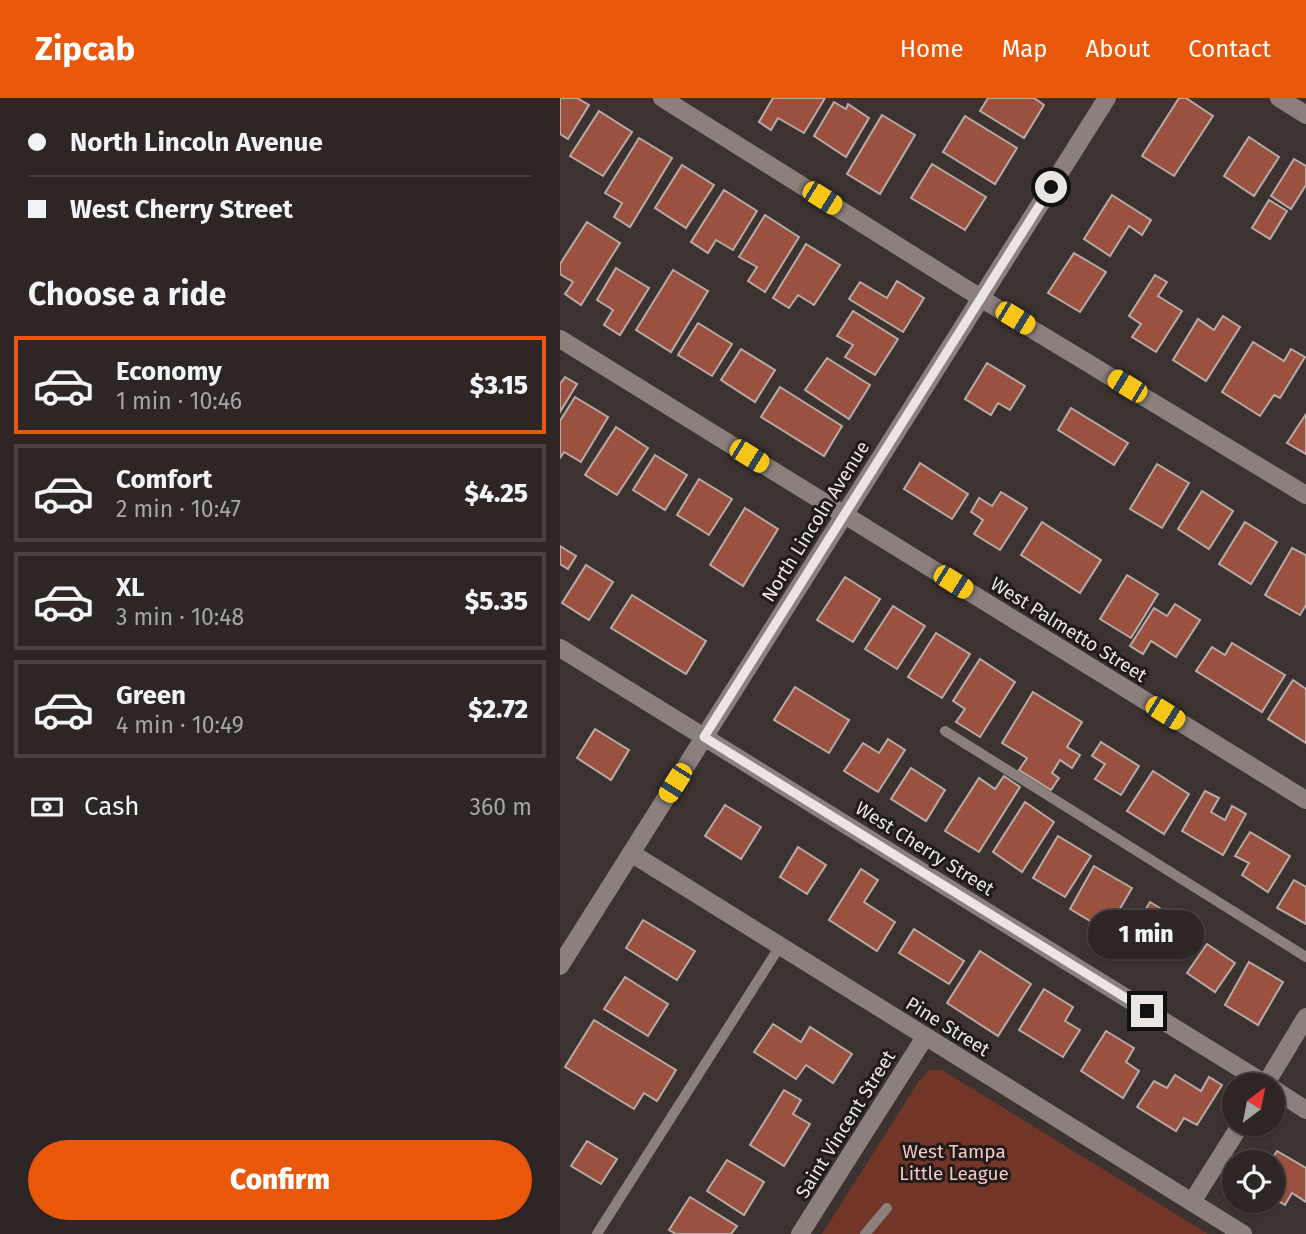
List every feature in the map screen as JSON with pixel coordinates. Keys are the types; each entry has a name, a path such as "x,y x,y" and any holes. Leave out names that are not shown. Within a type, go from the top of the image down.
{"street":[{"path":"662,98 1306,495"},
{"name":"North Lincoln Avenue","path":"561,962 1107,98"},
{"path":"1279,98 1306,115"},
{"name":"West Palmetto Street","path":"560,339 1306,800"},
{"name":"West Cherry Street","path":"560,648 1246,1073"},
{"name":"Pine Street","path":"631,853 1243,1234"},
{"path":"1274,1073 1306,1017"},
{"name":"Saint Vincent Street","path":"800,1234 925,1037"},
{"name":"West Cherry Street","path":"1285,1097 1306,1110"},
{"path":"1192,1202 1233,1136"}],"lane":[{"path":"945,731 1306,957"},
{"path":"597,1234 780,946"},
{"path":"865,1234 887,1208"}],"green space":[{"name":"West Tampa Little League","path":"929,1070 942,1070 1208,1234 822,1234 919,1081"}],"building":[{"path":"560,98 577,98 589,105 568,139 560,134"},
{"path":"773,98 825,98 804,133 778,118 771,130 759,122"},
{"path":"988,98 1034,98 1044,105 1024,138 980,111"},
{"path":"1179,98 1186,98 1213,116 1174,176 1142,156"},
{"path":"834,102 846,109 848,104 869,118 846,157 814,136"},
{"path":"599,111 632,132 603,176 570,156"},
{"path":"882,115 915,135 880,194 847,174"},
{"path":"965,116 1017,148 995,184 943,152"},
{"path":"1249,137 1279,157 1254,196 1224,176"},
{"path":"639,138 672,158 630,227 614,217 622,203 605,193"},
{"path":"1294,159 1306,166 1306,185 1291,209 1271,196"},
{"path":"932,164 986,197 965,230 911,198"},
{"path":"682,165 714,185 686,228 655,208"},
{"path":"724,190 757,211 733,250 716,240 708,253 691,242"},
{"path":"1112,195 1151,220 1142,235 1129,226 1110,256 1084,239"},
{"path":"1269,200 1287,211 1270,239 1252,228"},
{"path":"765,215 799,237 765,292 748,281 757,267 739,257"},
{"path":"587,222 620,243 581,305 565,294 573,282 560,274 560,264"},
{"path":"806,244 840,265 814,305 798,295 789,308 773,298"},
{"path":"1074,253 1106,272 1080,312 1048,293"},
{"path":"616,268 649,288 620,335 604,325 613,310 597,300"},
{"path":"673,270 708,291 671,352 636,330"},
{"path":"1155,275 1167,282 1158,296 1182,311 1156,352 1132,337 1141,324 1129,316"},
{"path":"897,281 924,298 903,332 849,299 860,282 887,298"},
{"path":"853,311 898,339 875,375 845,357 853,345 837,336"},
{"path":"1223,316 1240,327 1206,381 1173,360 1198,319 1214,330"},
{"path":"698,323 732,344 712,376 678,355"},
{"path":"1253,342 1284,361 1291,349 1305,357 1280,398 1274,395 1260,416 1222,392"},
{"path":"741,349 775,370 755,402 721,380"},
{"path":"827,358 870,385 849,419 805,390"},
{"path":"987,363 1025,386 1010,410 998,403 991,415 965,399"},
{"path":"565,377 577,384 560,412 560,384"},
{"path":"780,387 842,426 824,456 761,417"},
{"path":"575,397 608,417 581,462 564,452 560,458 560,421"},
{"path":"1071,408 1128,443 1114,465 1058,430"},
{"path":"1306,414 1306,454 1287,443"},
{"path":"616,427 648,448 617,495 585,475"},
{"path":"655,455 687,475 665,510 633,490"},
{"path":"920,463 968,494 952,519 904,489"},
{"path":"1157,464 1189,483 1162,528 1130,509"},
{"path":"699,479 732,499 709,535 677,515"},
{"path":"1202,491 1233,511 1209,549 1178,529"},
{"path":"1001,492 1027,508 1000,550 974,534 983,520 971,512 979,498 992,506"},
{"path":"745,508 778,529 743,586 710,565"},
{"path":"1042,522 1101,560 1080,593 1021,555"},
{"path":"1245,522 1277,542 1251,584 1219,564"},
{"path":"560,546 576,556 568,569 560,564"},
{"path":"1292,548 1306,555 1306,605 1300,615 1265,595"},
{"path":"586,565 613,582 589,620 562,603"},
{"path":"1127,575 1158,594 1131,638 1100,619"},
{"path":"845,577 880,599 853,642 817,620"},
{"path":"632,595 706,641 686,674 611,628"},
{"path":"1175,604 1200,620 1176,657 1151,641 1143,654 1130,646 1154,608 1167,616"},
{"path":"893,606 925,626 897,669 865,649"},
{"path":"936,633 970,654 942,698 908,677"},
{"path":"1232,643 1285,675 1262,712 1196,671 1212,647 1225,655"},
{"path":"980,659 1015,682 980,737 956,722 965,709 953,701"},
{"path":"1293,680 1306,689 1306,743 1268,719"},
{"path":"795,687 849,720 829,753 774,720"},
{"path":"1033,692 1082,722 1067,747 1080,755 1072,768 1060,760 1052,773 1059,778 1051,790 1019,770 1027,758 1002,743"},
{"path":"595,729 629,750 611,780 577,758"},
{"path":"888,739 905,750 878,792 844,771 863,743 879,753"},
{"path":"1101,742 1139,766 1121,795 1095,779 1105,764 1092,756"},
{"path":"911,768 945,790 926,821 891,799"},
{"path":"1153,771 1189,794 1164,834 1127,811"},
{"path":"1004,776 1020,787 979,852 945,831 979,778 995,789"},
{"path":"1205,791 1219,798 1211,812 1225,820 1232,806 1246,814 1223,855 1182,831"},
{"path":"1025,802 1054,822 1022,872 993,852"},
{"path":"725,805 761,827 741,859 705,836"},
{"path":"1250,832 1290,856 1268,892 1242,875 1249,863 1235,856"},
{"path":"1058,836 1091,856 1065,897 1033,878"},
{"path":"798,847 826,865 807,894 780,877"},
{"path":"1094,866 1132,888 1107,931 1070,909"},
{"path":"861,869 878,880 864,902 895,922 877,951 829,920"},
{"path":"1294,880 1306,887 1306,924 1277,908"},
{"path":"1150,902 1186,924 1164,960 1128,938"},
{"path":"643,920 695,951 677,980 626,948"},
{"path":"914,929 964,961 949,984 899,953"},
{"path":"1207,944 1235,963 1215,992 1187,973"},
{"path":"980,951 1031,984 998,1036 947,1003"},
{"path":"1249,962 1283,982 1258,1025 1225,1005"},
{"path":"625,977 668,1004 648,1036 604,1009"},
{"path":"1044,989 1073,1007 1065,1021 1080,1030 1063,1057 1019,1030"},
{"path":"594,1020 676,1070 657,1101 644,1093 634,1109 565,1067"},
{"path":"773,1024 801,1042 810,1027 852,1054 833,1083 806,1065 796,1079 754,1052"},
{"path":"1106,1031 1134,1048 1126,1062 1139,1071 1123,1098 1081,1071"},
{"path":"1175,1075 1201,1091 1209,1077 1222,1085 1197,1125 1184,1118 1176,1131 1137,1107 1154,1081 1167,1088"},
{"path":"784,1090 801,1100 793,1114 810,1124 784,1166 750,1145"},
{"path":"587,1141 617,1159 601,1184 571,1166"},
{"path":"1285,1156 1306,1168 1306,1202 1292,1193 1285,1205"},
{"path":"727,1160 764,1182 744,1215 707,1191"},
{"path":"690,1197 737,1226 731,1234 676,1234 669,1230"}],"route":[{"path":"1051,187 704,737 1147,1011"}]}
